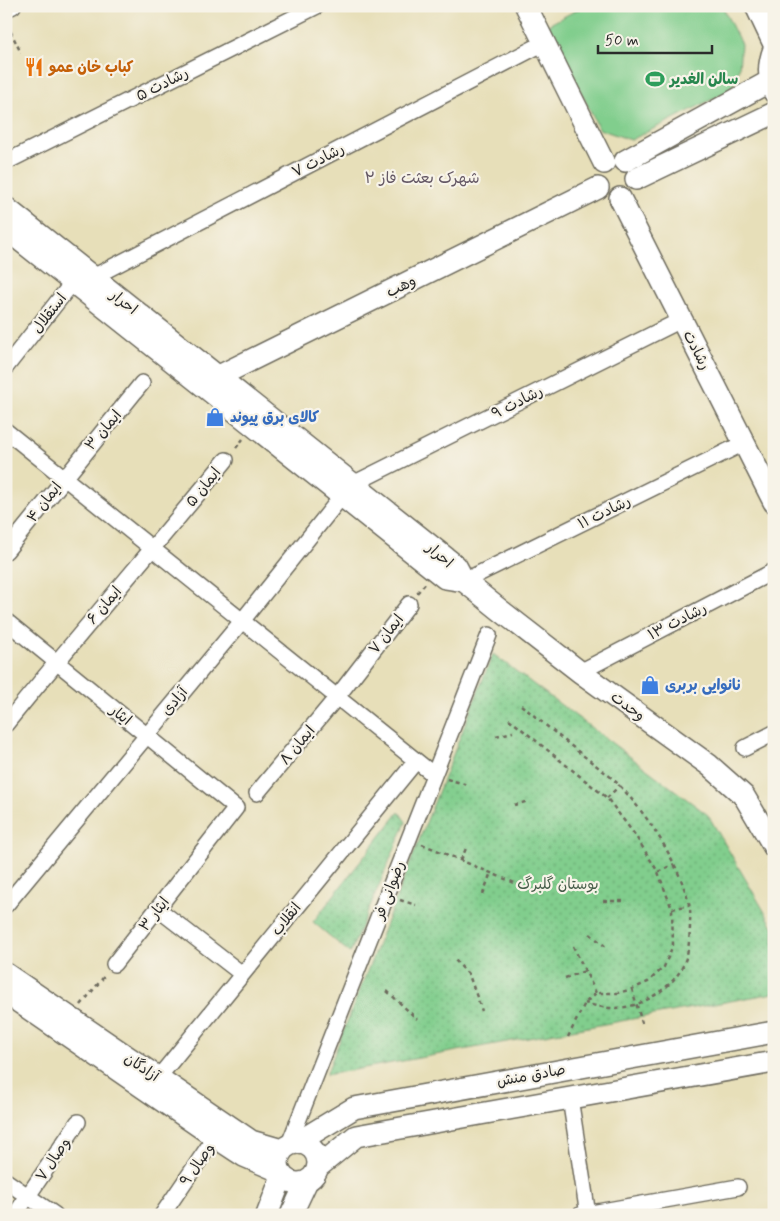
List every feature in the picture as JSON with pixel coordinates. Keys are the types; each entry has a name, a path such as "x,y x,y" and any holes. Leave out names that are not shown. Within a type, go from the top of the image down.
{"street":[{"path":"6,9 13,6"},
{"name":"رشادت ۵","path":"6,162 317,6"},
{"path":"526,6 604,163"},
{"path":"756,6 774,44"},
{"name":"رشادت ۷","path":"83,280 544,42"},
{"path":"625,161 772,86 770,60 774,50"},
{"path":"636,179 774,113"},
{"path":"614,159 625,161 633,168 636,179 631,191 620,198 607,196 598,188 597,172 604,163 614,159"},
{"name":"وهب","path":"214,383 598,188"},
{"name":"رشادت","path":"620,198 774,502"},
{"name":"احرار","path":"6,208 83,280"},
{"name":"احرار","path":"6,229 83,280 214,383 347,490 435,571 445,578 464,581"},
{"name":"استقلال","path":"6,367 83,280"},
{"name":"رشادت ۹","path":"347,490 681,320"},
{"name":"ایمان ۳","path":"64,478 142,383"},
{"name":"احرار","path":"214,383 254,426 456,566 464,581"},
{"path":"6,431 434,775"},
{"name":"رشادت ۱۱","path":"464,581 744,443"},
{"name":"ایمان ۵","path":"153,549 226,460"},
{"name":"ایمان ۴","path":"6,551 64,478"},
{"name":"آزادی","path":"6,905 347,490"},
{"name":"ایمان ۶","path":"6,724 56,662 153,549"},
{"name":"رشادت ۱۳","path":"580,672 774,571"},
{"name":"وحدت","path":"464,581 580,672 709,765 744,796 774,847"},
{"name":"ایمان ۷","path":"337,697 409,604"},
{"name":"ایثار","path":"6,622 236,808"},
{"name":"رضوانی فر","path":"286,1157 489,635"},
{"name":"ایمان ۸","path":"258,793 337,697"},
{"path":"745,748 774,732"},
{"name":"انقلاب","path":"158,1078 416,761"},
{"name":"ایثار ۳","path":"114,964 236,808"},
{"path":"158,909 242,974"},
{"name":"آزادگان","path":"6,974 251,1141 286,1157"},
{"name":"آزادگان","path":"6,994 244,1156 286,1157"},
{"name":"صادق منش","path":"286,1157 354,1108 774,1032"},
{"name":"صادق منش","path":"312,1174 356,1136 774,1062"},
{"path":"570,1098 586,1214 738,1187"},
{"name":"وصال ۷","path":"15,1215 78,1122"},
{"name":"وصال ۹","path":"162,1215 215,1137"},
{"path":"267,1215 286,1157 309,1146 317,1155 312,1174 291,1215"},
{"path":"286,1157 287,1180 300,1183 312,1174"},
{"path":"6,1181 55,1215"}],"path":[{"path":"6,23 21,53"},
{"name":"ایمان ۵","path":"226,460 254,426"},
{"name":"ایمان ۷","path":"409,604 435,571"},
{"path":"521,705 620,785 650,823 674,864 690,905 689,950 682,970 672,982 654,996 637,1005 617,1009 598,1007 585,1003"},
{"path":"509,719 607,798 635,835 658,872 672,909 674,945 664,967 648,982 632,989 618,993 596,993 585,1003 568,1037"},
{"path":"496,736 512,732"},
{"path":"434,775 468,785"},
{"path":"607,798 620,785"},
{"path":"514,805 529,801"},
{"path":"409,838 491,872 539,895"},
{"path":"461,860 467,846"},
{"path":"658,872 674,864"},
{"path":"483,894 491,872"},
{"path":"603,901 623,901"},
{"path":"672,909 690,905"},
{"path":"590,934 606,947"},
{"path":"572,946 596,993"},
{"path":"455,960 469,975 482,1011"},
{"path":"71,1018 114,964"},
{"path":"565,978 585,971"},
{"path":"632,989 642,1023"},
{"path":"387,991 417,1019"}],"green space":[{"name":"سالن الغدیر","path":"584,6 722,6 741,44 739,69 731,90 631,140 599,129 548,25"},
{"name":"بوستان گلبرگ","path":"493,654 708,815 774,928 774,993 326,1075"},
{"path":"399,812 406,822 350,953 313,922"}],"place":[{"name":"کباب خان عمو","path":"34,67"},
{"name":"سالن الغدیر","path":"655,79"},
{"name":"کالای برق پیوند","path":"215,417"},
{"name":"نانوایی بربری","path":"650,685"}],"district":[{"name":"شهرک بعثت فاز ۲","path":"422,177"}]}
